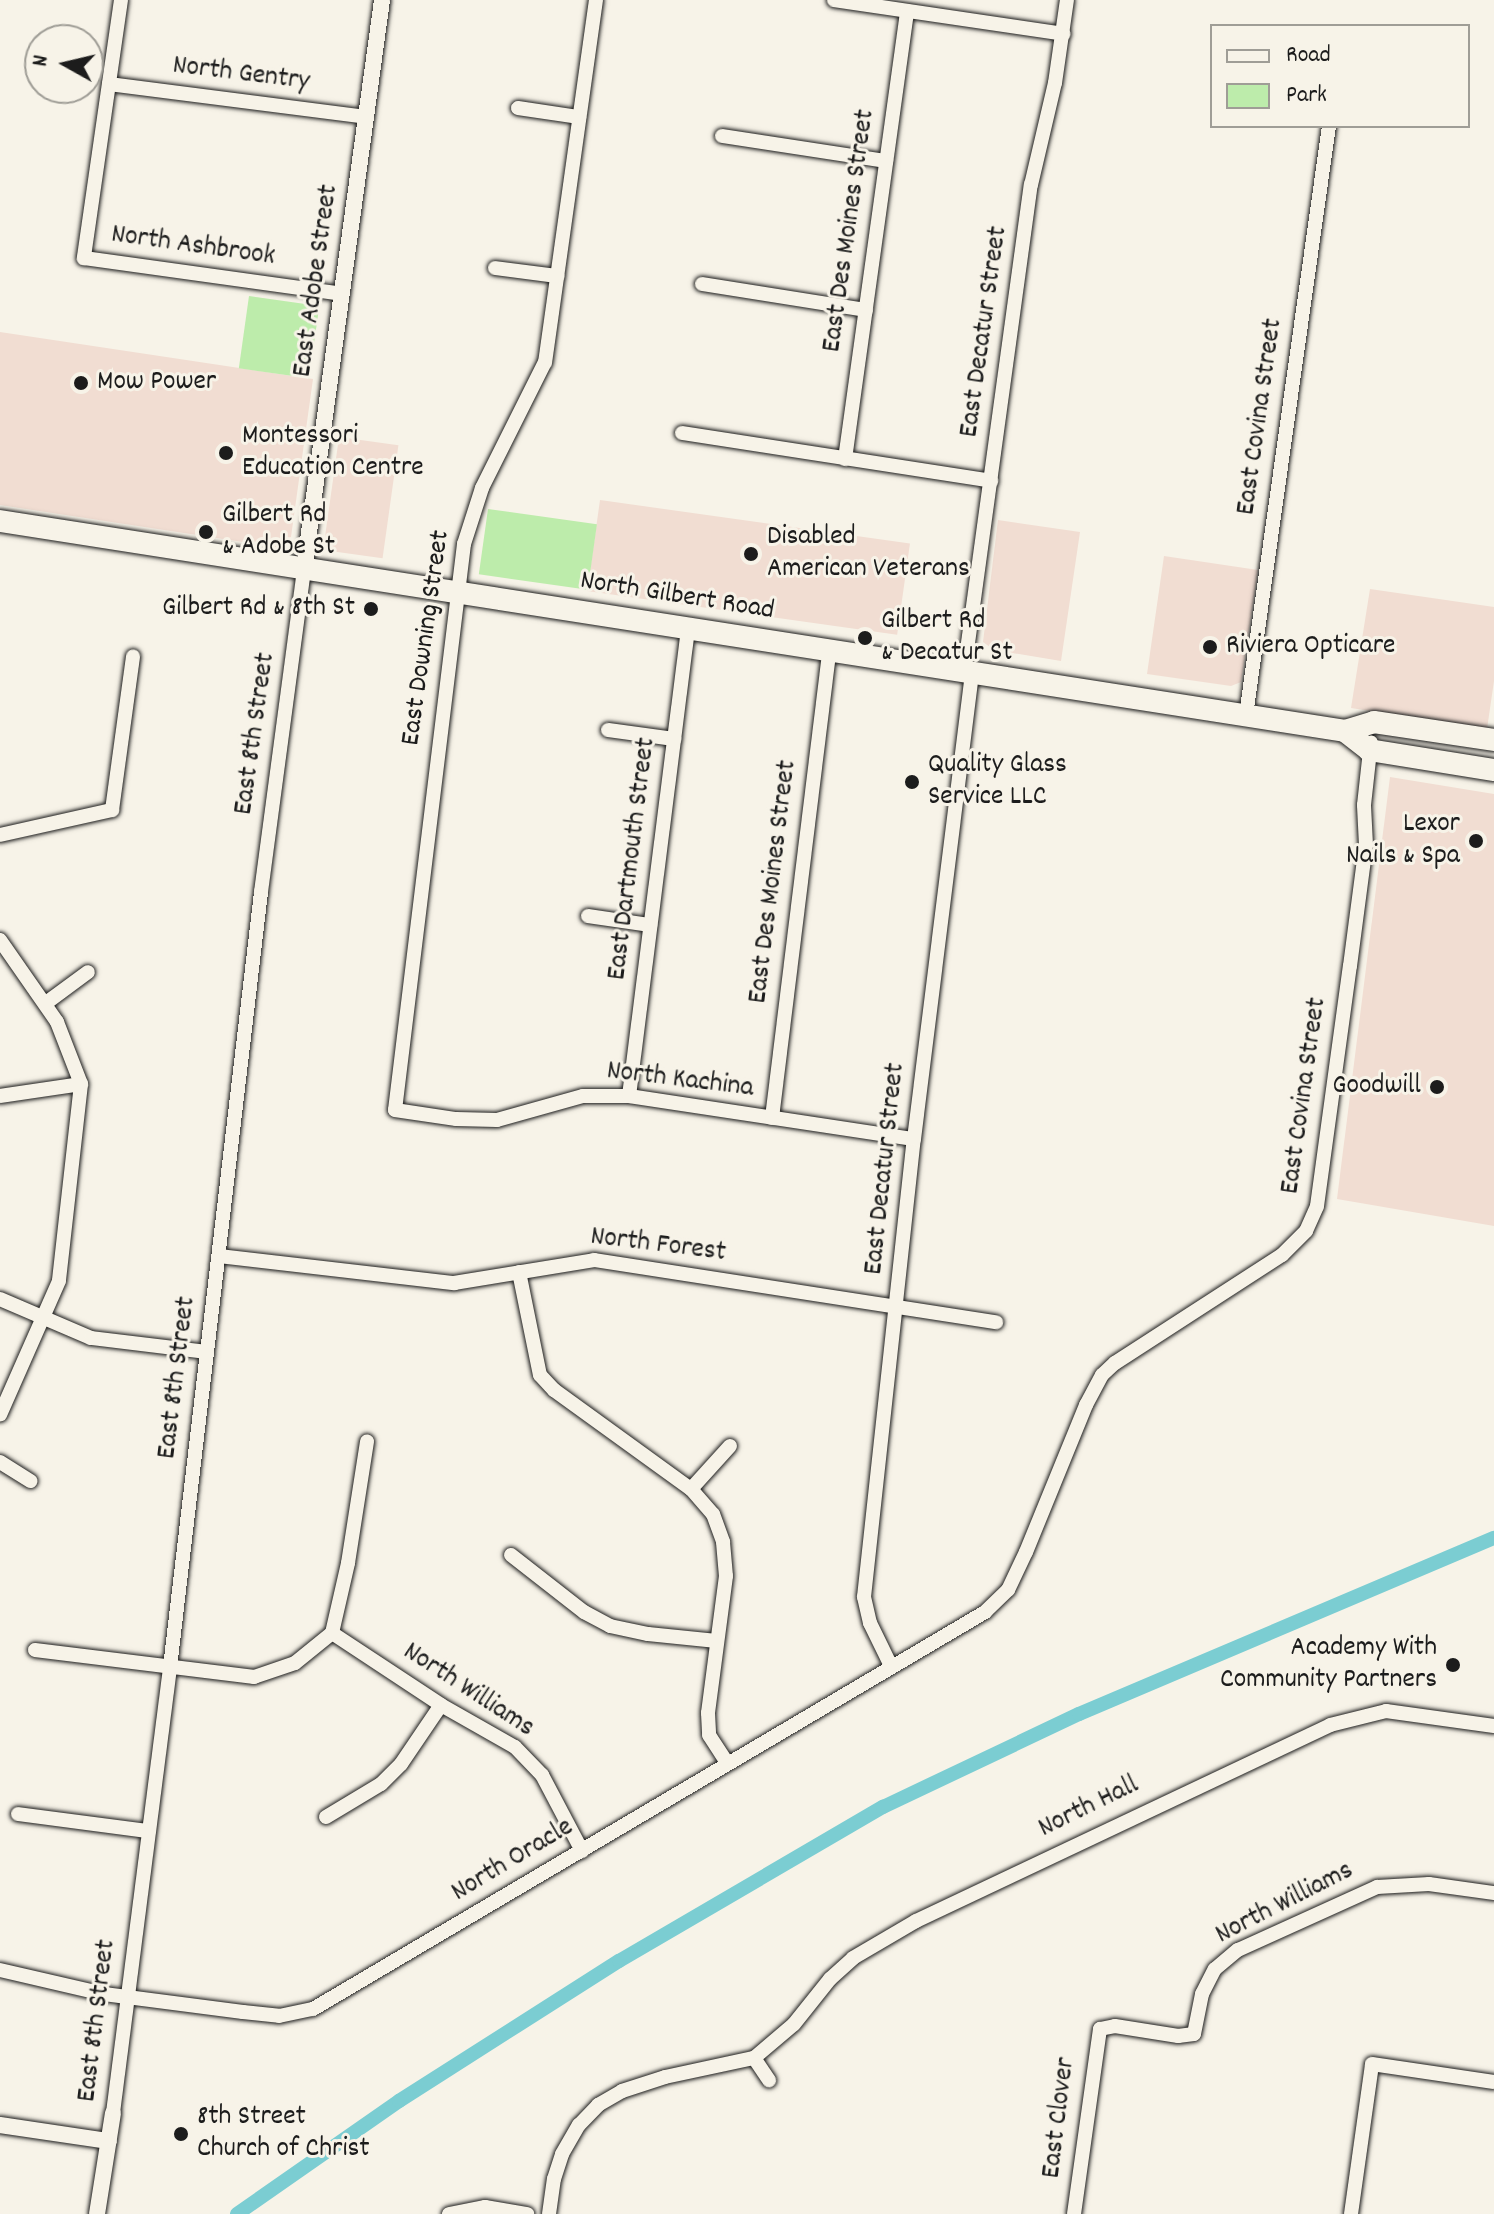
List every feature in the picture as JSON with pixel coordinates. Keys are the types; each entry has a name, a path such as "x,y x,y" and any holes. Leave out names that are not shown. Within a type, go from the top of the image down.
{"main road":[{"name":"North Gilbert Road","path":"0,521 1345,731 1374,722 1494,740"},
{"name":"North Gilbert Road","path":"1345,731 1369,750 1489,765"}],"street":[{"path":"109,84 121,0"},
{"name":"East Adobe Street","path":"304,569 382,0"},
{"name":"East Downing Street","path":"395,1110 456,593 467,531 476,502 542,372 596,0"},
{"path":"834,0 1063,34"},
{"name":"East Decatur Street","path":"891,1666 870,1623 864,1597 991,481 1031,185 1063,34 1067,0"},
{"name":"East Des Moines Street","path":"845,459 907,11"},
{"name":"North Gentry","path":"109,84 366,117"},
{"name":"North Ashbrook","path":"109,84 84,258 342,294"},
{"path":"518,108 579,117"},
{"name":"East Covina Street","path":"1246,715 1329,128"},
{"path":"722,136 886,161"},
{"path":"495,268 557,276"},
{"path":"702,284 866,310"},
{"path":"682,433 991,481"},
{"name":"East 8th Street","path":"104,2214 103,2193 109,2141 304,569"},
{"name":"East Dartmouth Street","path":"629,1096 688,629"},
{"name":"East Des Moines Street","path":"772,1118 829,651"},
{"path":"0,835 112,810 133,656"},
{"name":"East Covina Street","path":"1008,1590 1086,1405 1102,1375 1115,1363 1282,1255 1306,1231 1317,1206 1366,845 1364,805 1374,722"},
{"path":"608,730 674,739"},
{"path":"588,916 650,925"},
{"path":"0,940 46,1003 81,1084 64,1258 59,1281 0,1415"},
{"path":"46,1003 88,972"},
{"path":"0,1096 81,1084"},
{"name":"North Kachina","path":"395,1110 456,1119 497,1120 583,1096 629,1096 914,1139"},
{"name":"North Forest","path":"219,1256 454,1283 594,1260 996,1322"},
{"path":"519,1272 540,1375 554,1390 691,1489 713,1514 723,1542 726,1576 708,1713 709,1735 727,1763"},
{"path":"0,1299 91,1338 206,1352"},
{"path":"35,1650 254,1677 295,1663 332,1633 348,1563 367,1441"},
{"path":"691,1489 730,1446"},
{"path":"0,1462 31,1481"},
{"path":"511,1555 584,1612 610,1626 648,1634 717,1641"},
{"name":"North Oracle","path":"0,1970 127,1997 279,2016 313,2009 985,1612 1008,1590"},
{"name":"North Williams","path":"332,1633 441,1705 515,1747 542,1775 582,1851"},
{"path":"326,1817 381,1784 401,1764 441,1705"},
{"name":"North Hall","path":"549,2214 554,2179 562,2154 579,2125 598,2105 622,2091 665,2077 754,2058 794,2024 830,1979 853,1958 916,1921 1330,1725 1386,1711 1494,1726"},
{"path":"18,1814 148,1831"},
{"name":"North Williams","path":"1100,2029 1115,2026 1178,2036 1194,2034 1202,1994 1215,1969 1238,1950 1377,1887 1429,1884 1494,1893"},
{"name":"East Clover","path":"1074,2214 1100,2029"},
{"path":"754,2058 769,2080"},
{"path":"1351,2214 1372,2064 1494,2082"},
{"path":"0,2125 109,2141"},
{"name":"East 8th Street","path":"97,2214 103,2193"},
{"path":"449,2214 485,2207 527,2214"}],"shaded area":[{"path":"0,332 313,379 291,537 276,547 0,505"},
{"path":"339,437 398,445 383,558 323,550"},
{"path":"600,500 910,544 897,635 587,591"},
{"path":"998,520 1080,532 1061,661 994,650 983,642"},
{"path":"1164,556 1258,570 1241,682 1231,686 1147,674"},
{"path":"1370,589 1494,607 1494,681 1487,729 1351,708"},
{"path":"1390,777 1494,794 1494,1226 1337,1199"}],"green space":[{"path":"249,296 319,306 309,378 239,368"},
{"path":"488,509 597,524 588,590 479,574"}],"waterway":[{"path":"237,2214 399,2101 619,1961 883,1807 1079,1714 1494,1538"}],"place":[{"name":"Mow Power","path":"81,383"},
{"name":"Montessori Education Centre","path":"226,453"},
{"name":"Gilbert Rd & Adobe St","path":"206,532"},
{"name":"Disabled American Veterans","path":"751,554"},
{"name":"Gilbert Rd & 8th St","path":"371,609"},
{"name":"Gilbert Rd & Decatur St","path":"865,638"},
{"name":"Riviera Opticare","path":"1210,647"},
{"name":"Quality Glass Service LLC","path":"912,782"},
{"name":"Lexor Nails & Spa","path":"1476,841"},
{"name":"Goodwill","path":"1437,1087"},
{"name":"Academy With Community Partners","path":"1453,1665"},
{"name":"8th Street Church of Christ","path":"181,2134"}]}
